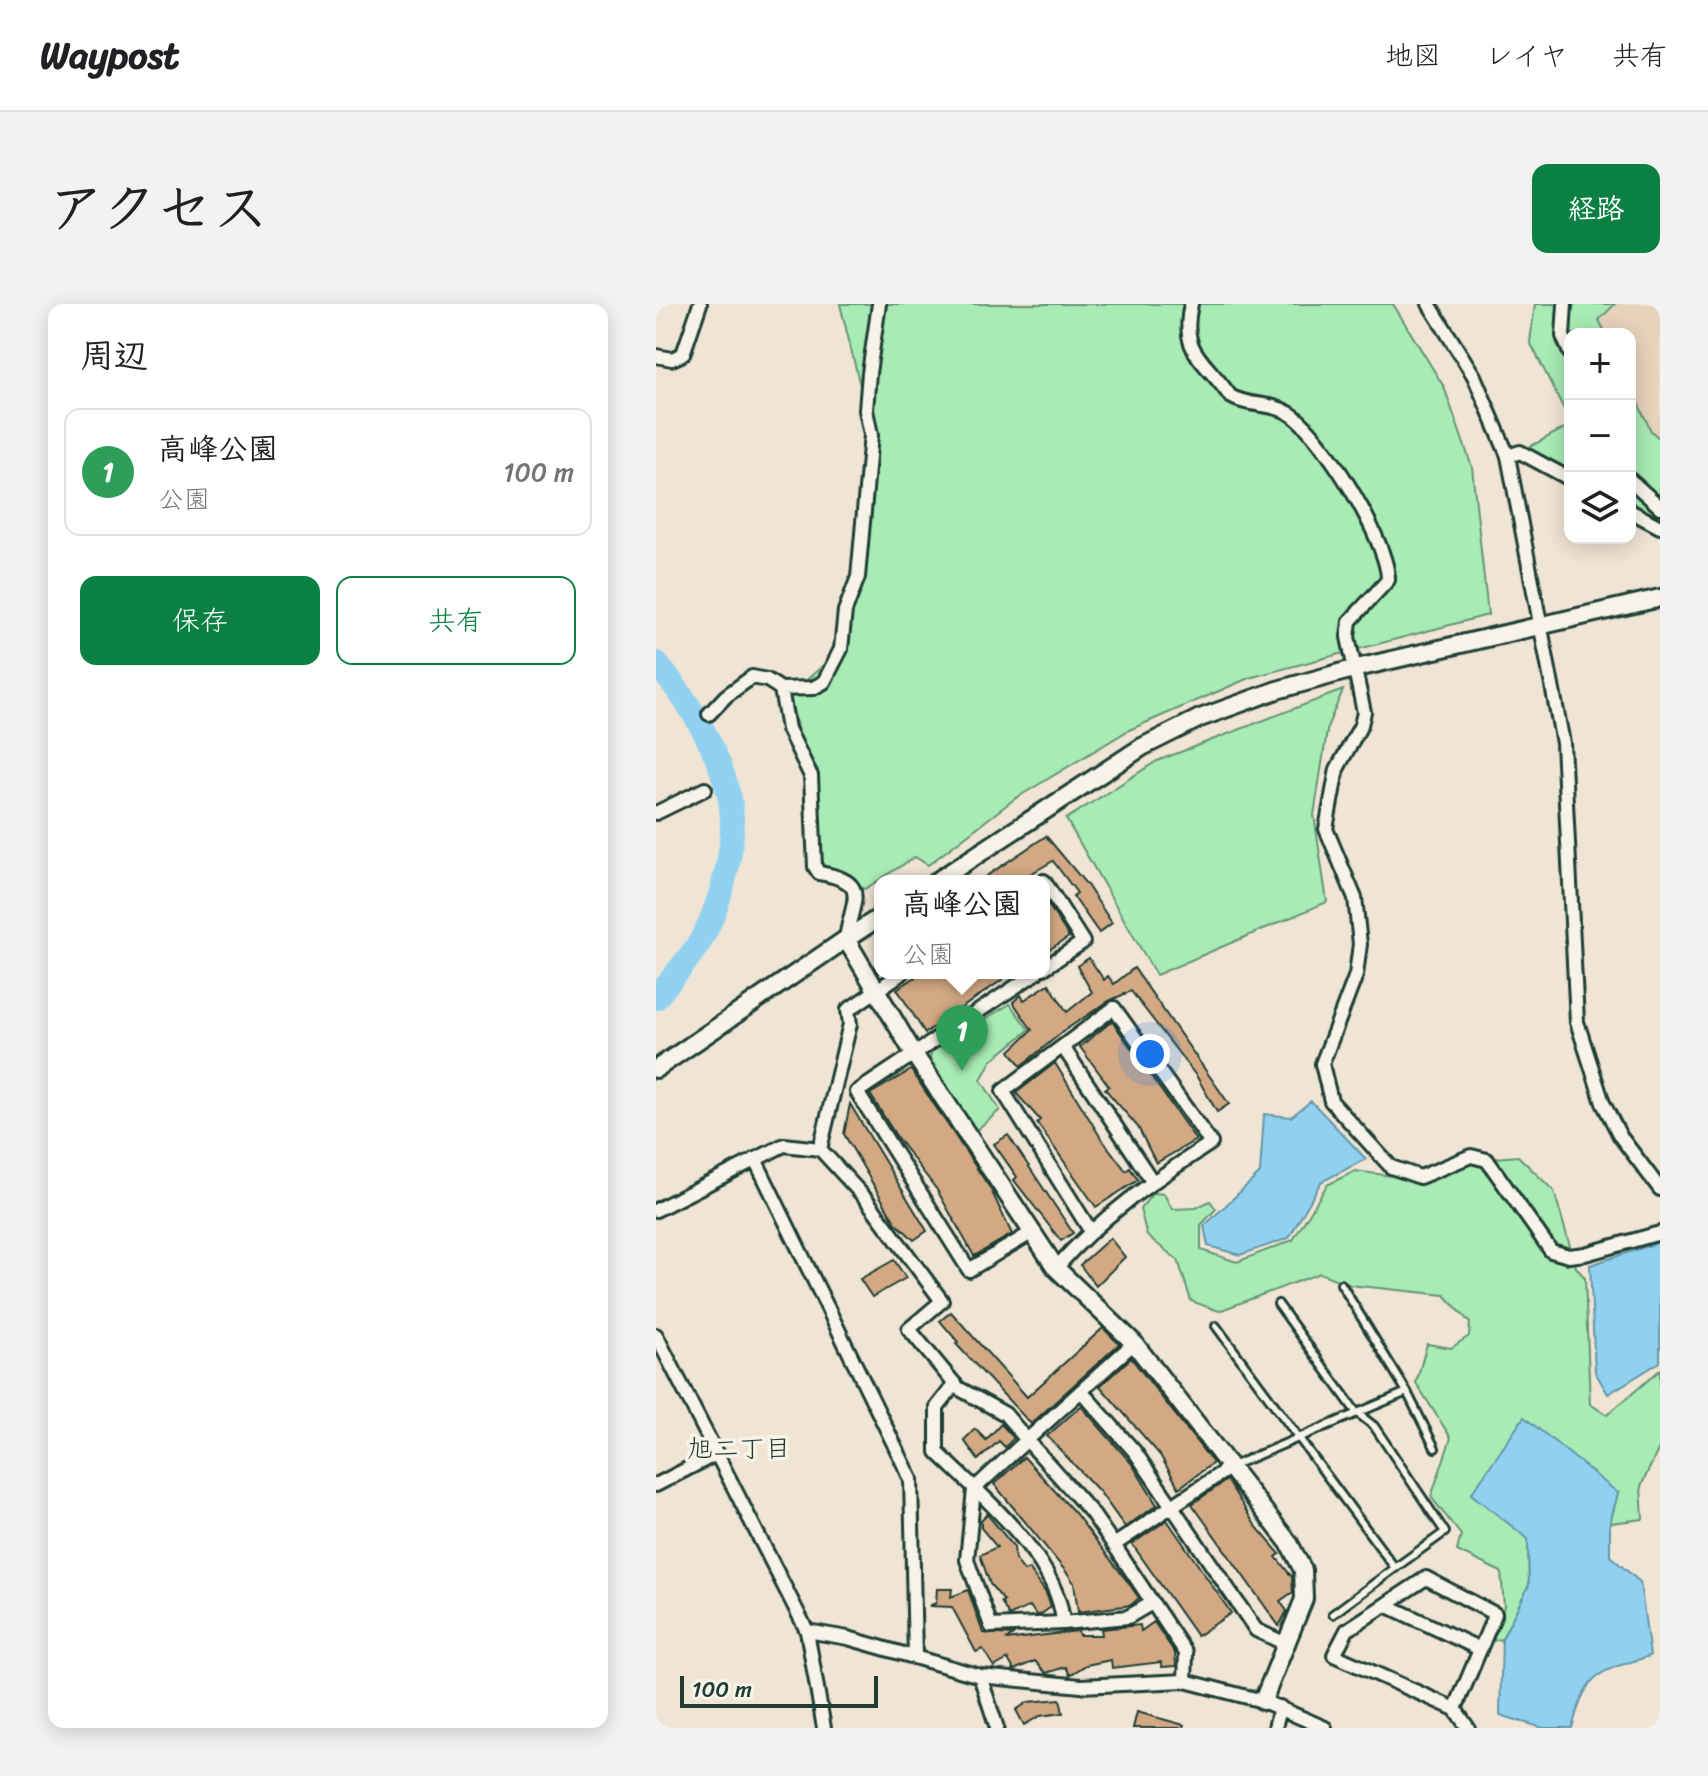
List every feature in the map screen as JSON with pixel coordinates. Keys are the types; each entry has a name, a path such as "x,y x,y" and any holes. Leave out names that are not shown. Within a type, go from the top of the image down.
{"street":[{"path":"656,356 672,359 683,354 700,304"},
{"path":"709,714 726,696 752,677 767,680 781,689 813,688 824,682 841,649 845,611 858,577 871,435 866,410 879,304"},
{"path":"1191,304 1189,342 1192,352 1210,367 1230,396 1277,408 1299,421 1329,458 1373,532 1388,567 1388,580 1350,621 1348,637 1364,712 1337,769 1333,799 1326,818 1326,829 1360,918 1356,975 1322,1064 1331,1101 1391,1167 1405,1174 1420,1177 1471,1156 1487,1160 1551,1251 1569,1256 1585,1254 1660,1233"},
{"path":"1429,304 1474,376 1508,456 1563,743 1577,1022 1603,1103 1620,1136 1660,1189"},
{"path":"1564,338 1565,304"},
{"path":"1508,456 1520,452 1564,476"},
{"path":"1636,485 1660,507"},
{"path":"1636,514 1660,527"},
{"path":"946,875 1154,741 1226,709 1357,668 1660,598"},
{"path":"781,689 788,729 811,776 815,867 819,873 848,881 854,889 856,902 846,939 876,993 1056,1268 1134,1343 1232,1466 1289,1543 1303,1570 1304,1599 1263,1701"},
{"path":"656,813 705,789"},
{"path":"1050,890 1083,942 1050,964"},
{"path":"656,1069 874,921"},
{"path":"820,1149 850,1024 848,1010 894,979"},
{"path":"1027,979 857,1092 969,1270 1031,1233"},
{"path":"1056,1268 1090,1230 1152,1181 1211,1143 1114,1008 1003,1091 1090,1230"},
{"path":"1063,1047 1152,1181"},
{"path":"656,1210 784,1145 820,1149 866,1199 942,1301 909,1329 955,1384 1005,1414 1091,1512 1186,1653 1185,1681"},
{"path":"755,1159 911,1479 915,1657"},
{"path":"656,1335 807,1631 824,1728"},
{"path":"1134,1343 974,1489 967,1560 991,1626 1128,1617 1152,1603"},
{"path":"955,1384 937,1407 937,1452 1030,1547 1062,1601 1063,1623"},
{"path":"1081,1391 1135,1452 1256,1630 1286,1644"},
{"path":"656,1485 716,1454"},
{"path":"1114,1545 1232,1466"},
{"path":"1455,1709 1495,1614 1426,1578 1347,1630 1334,1655 1455,1709 1468,1728"},
{"path":"1386,1605 1480,1649"},
{"path":"807,1631 980,1676 1081,1686 1185,1681 1263,1701 1325,1728"},
{"path":"980,1676 997,1728"},
{"path":"1275,1728 1280,1707"}],"lane":[{"path":"1341,1284 1407,1392 1435,1448"},
{"path":"1278,1304 1356,1412 1374,1426 1445,1532 1333,1614"},
{"path":"1216,1326 1281,1417 1300,1434 1395,1568"},
{"path":"1232,1466 1300,1434 1407,1392"}],"shaded area":[{"path":"1615,304 1660,304 1660,439 1651,431 1636,399 1636,328 1603,328 1599,320"}],"green space":[{"path":"840,304 1393,304 1444,387 1472,467 1488,615 1249,678 1129,730 1013,800 928,865 915,857 887,875 874,875 874,883 865,889 843,874 822,867 818,770 800,742 790,695 841,649 861,525 866,410"},
{"path":"1535,304 1615,304 1599,320 1603,328 1564,328 1564,409 1530,342"},
{"path":"1636,399 1651,431 1660,439 1660,520 1650,522 1636,514"},
{"path":"1564,428 1564,476 1520,452"},
{"path":"1343,690 1328,725 1314,815 1327,902 1156,975 1066,819 1157,761"},
{"path":"1010,1004 1029,1030 991,1061 981,1080 1000,1110 973,1133 930,1058 932,1051"},
{"path":"1518,1156 1554,1191 1576,1267 1585,1278 1590,1404 1607,1415 1660,1370 1660,1446 1641,1486 1643,1519 1610,1523 1618,1493 1528,1539 1529,1585 1502,1639 1493,1641 1504,1606 1501,1572 1457,1551 1461,1535 1431,1497 1451,1438 1416,1383 1427,1344 1451,1348 1469,1336 1470,1323 1445,1295 1350,1285 1320,1273 1219,1311 1191,1301 1178,1260 1147,1236 1140,1209 1153,1193 1164,1194 1172,1209 1196,1208 1210,1201 1216,1209 1201,1225 1201,1250 1237,1262 1293,1240 1327,1185 1355,1171 1422,1180 1472,1160"}],"water":[{"path":"1311,1101 1366,1159 1321,1182 1289,1238 1240,1255 1208,1246 1204,1226 1260,1173 1264,1114 1291,1117"},
{"path":"1660,1242 1660,1362 1608,1394 1595,1372 1590,1265"},
{"path":"1524,1417 1618,1493 1610,1523 1610,1556 1640,1582 1650,1656 1606,1671 1589,1684 1572,1728 1543,1728 1500,1715 1502,1639 1529,1585 1528,1539 1471,1494"}],"building":[{"path":"1046,836 1087,885 1112,923 1099,933 1073,896 1077,893 1053,861 1028,875 988,875"},
{"path":"1050,907 1069,937 1050,949"},
{"path":"1089,958 1104,980 1108,976 1114,984 1134,968 1229,1104 1217,1112 1197,1077 1131,991 1109,1001 1065,1030 1021,1066 1010,1051 1032,1030 1013,1002 1021,995 1024,1000 1049,984 1067,1012 1092,992 1077,966"},
{"path":"913,979 1002,980 925,1033 897,989"},
{"path":"1112,1021 1196,1140 1156,1163 1138,1127 1105,1089 1109,1086 1080,1047"},
{"path":"1055,1063 1101,1138 1126,1171 1130,1168 1138,1180 1096,1207 1037,1123 1040,1120 1016,1093"},
{"path":"911,1070 990,1188 1012,1234 974,1256 937,1190 898,1139 870,1094"},
{"path":"850,1104 927,1231 914,1240 895,1222 844,1134"},
{"path":"1008,1135 1073,1233 1061,1241 1014,1180 1017,1177 994,1144"},
{"path":"1110,1238 1125,1257 1096,1286 1080,1265"},
{"path":"894,1260 906,1278 872,1297 860,1279"},
{"path":"951,1312 1027,1397 1103,1328 1119,1344 1031,1424 956,1344 958,1342 940,1321"},
{"path":"1131,1358 1213,1463 1179,1488 1160,1455 1100,1386"},
{"path":"1081,1406 1132,1464 1157,1505 1125,1527 1099,1491 1047,1436"},
{"path":"1001,1424 1014,1438 1005,1447 999,1441 978,1460 964,1440 975,1429 986,1440"},
{"path":"1024,1457 1075,1513 1130,1585 1139,1598 1131,1605 1078,1612 1074,1583 994,1484"},
{"path":"1227,1480 1255,1525 1280,1554 1276,1557 1292,1577 1293,1592 1280,1601 1287,1611 1279,1626 1192,1504"},
{"path":"987,1514 1014,1547 1015,1559 1024,1571 1029,1569 1046,1593 1051,1607 1040,1615 1036,1615 1030,1606 1009,1616 1001,1602 1004,1601 990,1584 980,1555 997,1547 981,1528 981,1520"},
{"path":"1167,1520 1231,1613 1197,1636 1132,1544"},
{"path":"937,1589 952,1589 951,1597 968,1590 983,1633 1013,1635 1006,1640 1078,1631 1079,1635 1102,1635 1101,1629 1140,1625 1141,1631 1154,1622 1175,1653 1176,1666 1162,1667 1161,1662 1112,1668 1111,1660 1086,1665 1070,1675 1066,1667 1046,1673 1035,1661 1014,1670 1008,1659 994,1667 983,1649 976,1652 952,1607 929,1606 936,1603"},
{"path":"1060,1699 1063,1713 1040,1716 1024,1725 1016,1710 1028,1702"},
{"path":"1137,1712 1184,1725 1184,1728 1133,1728"}],"waterway":[{"path":"656,663 679,691 716,757 728,791 732,828 727,867 709,924 691,955 656,998"}],"place":[{"name":"高峰公園","path":"962,1071"}],"district":[{"name":"旭二丁目","path":"739,1448"}]}
